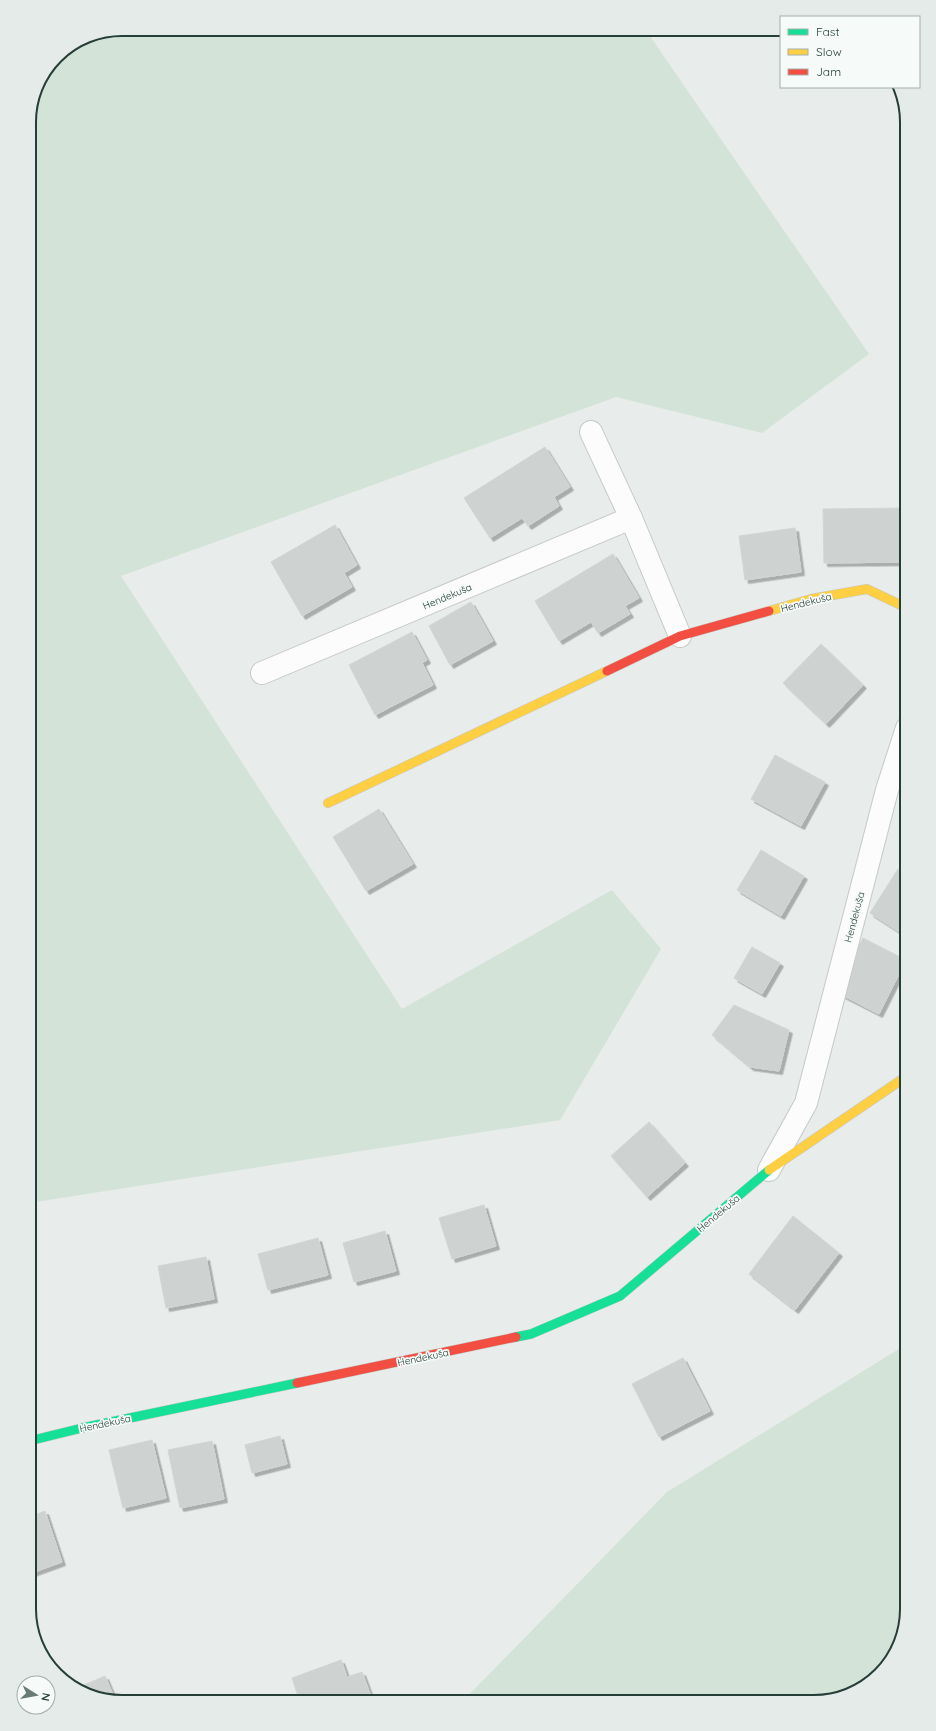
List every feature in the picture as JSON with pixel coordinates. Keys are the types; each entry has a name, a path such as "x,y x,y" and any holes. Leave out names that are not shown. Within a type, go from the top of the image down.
{"street":[{"path":"592,432 631,518 680,636"},
{"name":"Hendekuša","path":"262,673 631,518"},
{"name":"Hendekuša","path":"328,802 680,636 811,599 867,589 900,605"},
{"name":"Hendekuša","path":"769,1170 806,1103 887,790 900,750"},
{"name":"Hendekuša","path":"36,1439 82,1428 531,1334 620,1296 769,1170 900,1081"}],"green space":[{"path":"122,36 650,36 869,354 762,433 616,397 121,576 402,1009 612,890 661,949 560,1120 36,1202 36,117 39,100 45,84 57,65 65,57 84,45 106,38"},
{"path":"900,1348 900,1609 897,1631 893,1642 879,1666 866,1677 847,1688 830,1693 814,1695 469,1695 667,1492"}],"building":[{"path":"545,447 570,487 554,497 559,506 528,526 522,518 490,538 464,498"},
{"path":"900,508 900,562 824,563 823,509"},
{"path":"335,525 357,565 344,573 352,587 302,616 271,562"},
{"path":"795,528 801,572 745,580 739,536"},
{"path":"613,554 639,598 625,606 630,614 598,633 591,622 559,641 535,601"},
{"path":"471,602 493,641 450,665 429,626"},
{"path":"412,632 427,660 422,663 433,685 375,715 349,665"},
{"path":"821,644 863,685 826,724 783,683"},
{"path":"775,755 825,782 801,826 751,799"},
{"path":"379,809 413,864 366,891 333,837"},
{"path":"761,850 804,876 781,916 737,890"},
{"path":"898,869 900,870 900,932 870,913"},
{"path":"863,938 900,957 900,972 879,1014 836,992"},
{"path":"752,947 780,963 762,994 734,978"},
{"path":"734,1005 789,1030 779,1071 750,1067 712,1035"},
{"path":"649,1122 685,1163 647,1197 611,1156"},
{"path":"484,1205 496,1246 452,1259 439,1218"},
{"path":"793,1216 839,1253 795,1310 749,1274"},
{"path":"385,1231 396,1271 354,1282 343,1243"},
{"path":"318,1238 328,1275 268,1290 258,1254"},
{"path":"206,1257 214,1299 166,1308 158,1266"},
{"path":"683,1358 710,1411 659,1437 632,1384"},
{"path":"280,1436 287,1464 252,1473 245,1445"},
{"path":"152,1440 166,1498 123,1508 109,1450"},
{"path":"212,1441 224,1499 180,1508 168,1450"},
{"path":"45,1511 62,1562 36,1571 36,1514"},
{"path":"341,1660 347,1677 362,1672 370,1695 298,1695 292,1678"},
{"path":"105,1676 113,1694 95,1690 83,1685"}],"traffic: fast":[{"path":"516,1337 531,1334 620,1296 769,1170"},
{"path":"36,1439 82,1428 297,1383"}],"traffic: slow":[{"path":"769,611 811,599 867,589 900,605"},
{"path":"328,803 607,671"},
{"path":"769,1170 900,1081"}],"traffic: jam":[{"path":"607,671 680,636 769,611"},
{"path":"297,1383 516,1337"}]}
